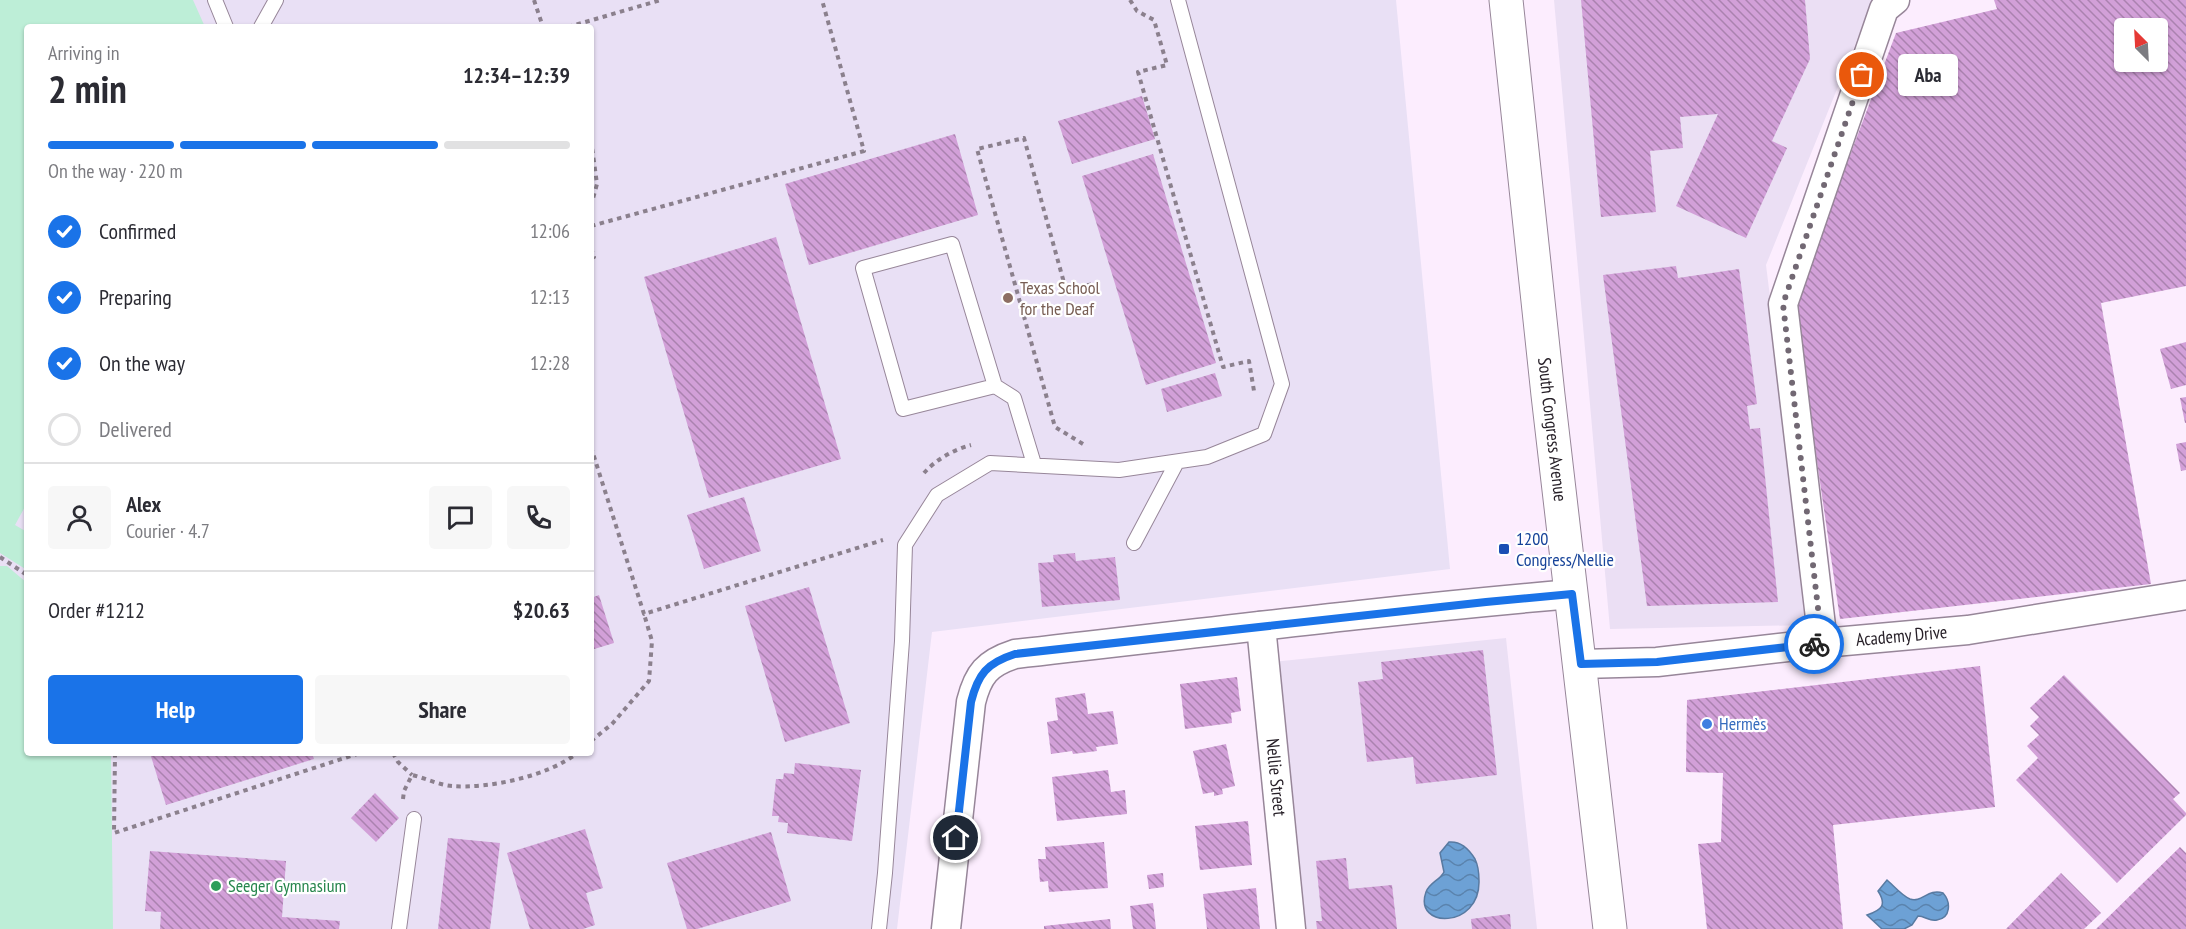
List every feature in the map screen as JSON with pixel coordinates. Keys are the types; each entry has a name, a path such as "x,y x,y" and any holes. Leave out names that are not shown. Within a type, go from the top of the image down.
{"main road":[{"name":"South Congress Avenue","path":"1506,0 1548,395 1610,929"}],"street":[{"path":"1822,643 1783,304 1889,5"},
{"path":"946,929 973,693 975,684 986,669 999,659 1015,654 1261,626 1572,594"},
{"name":"Academy Drive","path":"1581,664 1657,662 1822,643 1968,630 2186,595"},
{"name":"Nellie Street","path":"1261,626 1291,929"}],"lane":[{"path":"215,0 225,24"},
{"path":"263,24 276,0"},
{"path":"879,929 902,641 905,545 937,495 990,464 1034,464 1119,470 1207,458 1264,434 1282,384 1178,0"},
{"path":"995,386 903,409 863,268 952,244 995,386 1014,398 1034,464"},
{"path":"1134,543 1177,462"},
{"path":"399,929 414,819"}],"path":[{"path":"534,0 542,24"},
{"path":"578,24 661,0"},
{"path":"594,225 864,152 822,0"},
{"path":"1130,0 1137,10 1154,20 1167,65 1138,72 1223,367 1249,361 1255,392"},
{"path":"1092,449 1055,427 977,149 1023,138 1066,290 1093,284"},
{"path":"594,162 597,183 594,194"},
{"path":"594,456 652,641 649,681 612,724 594,739"},
{"path":"644,614 884,540"},
{"path":"0,557 24,573"},
{"path":"115,756 114,833 351,756"},
{"path":"395,756 412,775 451,786 497,784 535,774 570,756"},
{"path":"402,802 404,790 412,775"}],"shaded area":[{"name":"Texas School for the Deaf","path":"0,0 1396,0 1450,569 932,632 897,929 0,929"},
{"path":"1554,0 1873,0 1766,265 1811,625 1610,629"},
{"path":"1506,638 1537,929 1282,929 1254,664"}],"green space":[{"path":"0,0 193,0 204,24 24,24 24,508 15,525 24,530 24,568 0,553"},
{"path":"0,566 7,566 24,580 24,756 111,756 113,929 0,929"}],"water":[{"path":"1449,842 1460,844 1473,855 1478,867 1479,881 1476,897 1469,908 1459,915 1448,918 1437,917 1429,913 1425,904 1427,889 1444,872 1440,853"},
{"path":"1887,880 1901,893 1914,900 1933,892 1943,893 1948,905 1947,913 1942,919 1934,920 1918,916 1912,925 1904,929 1882,929 1867,915 1882,906 1878,891"}],"building":[{"path":"1581,0 1805,0 1810,59 1772,141 1787,148 1746,238 1676,206 1718,114 1680,117 1683,148 1650,151 1656,212 1601,217"},
{"path":"1994,0 2186,0 2186,286 2101,303 2151,584 1840,619 1794,304 1896,33 1997,9"},
{"path":"1142,96 1155,139 1072,164 1058,121"},
{"path":"955,134 978,215 809,265 785,184"},
{"path":"1153,154 1216,363 1146,385 1082,176"},
{"path":"776,237 841,459 709,498 644,277"},
{"path":"1676,266 1678,278 1739,269 1757,404 1747,406 1750,429 1760,428 1778,602 1647,606 1603,275"},
{"path":"2186,342 2186,385 2171,389 2160,349"},
{"path":"1215,373 1222,396 1167,412 1161,389"},
{"path":"2186,397 2186,423 2185,423 2180,398"},
{"path":"2186,442 2186,470 2181,471 2176,444"},
{"path":"744,497 761,551 704,569 687,515"},
{"path":"1075,553 1076,561 1115,557 1120,600 1042,607 1038,563 1054,562 1053,555"},
{"path":"809,587 850,723 785,742 745,606"},
{"path":"599,595 614,643 594,649 594,597"},
{"path":"1483,650 1497,775 1416,784 1413,757 1367,762 1358,682 1383,679 1381,662"},
{"path":"1980,666 1995,807 1833,825 1843,929 1707,929 1698,844 1721,842 1723,773 1686,772 1687,700"},
{"path":"2064,675 2180,793 2173,799 2186,813 2117,883 2016,780 2038,758 2027,746 2039,735 2030,726 2039,717 2030,708"},
{"path":"1237,677 1241,711 1231,713 1232,723 1185,729 1180,684"},
{"path":"1085,693 1088,714 1113,711 1118,744 1096,747 1097,751 1051,754 1047,722 1058,720 1055,698"},
{"path":"1226,744 1235,786 1222,789 1223,794 1214,796 1214,792 1203,794 1193,751"},
{"path":"151,756 313,756 314,759 166,805"},
{"path":"795,763 861,770 852,841 787,833 788,823 778,822 779,816 772,816 776,779 783,779 784,773 794,774"},
{"path":"1108,770 1111,792 1125,790 1127,814 1057,821 1052,777"},
{"path":"375,793 399,818 376,842 351,818"},
{"path":"1248,821 1252,865 1200,870 1195,826"},
{"path":"585,829 603,888 586,893 595,925 583,929 530,929 507,853"},
{"path":"771,832 791,901 697,929 687,929 667,863"},
{"path":"448,838 500,843 490,929 438,929"},
{"path":"1104,842 1108,888 1049,892 1048,881 1040,882 1038,859 1046,859 1045,847"},
{"path":"2180,847 2186,853 2186,929 2096,929"},
{"name":"Seeger Gymnasium","path":"150,851 286,861 282,917 340,921 339,929 160,929 161,912 145,911"},
{"path":"1346,858 1349,889 1392,885 1397,929 1317,929 1316,921 1322,921 1316,861"},
{"path":"1163,873 1164,887 1149,889 1147,875"},
{"path":"2061,873 2101,913 2084,929 2006,929"},
{"path":"1256,888 1260,929 1207,929 1203,894"},
{"path":"1153,903 1156,929 1133,929 1130,906"},
{"path":"1510,914 1511,929 1472,929 1471,919"},
{"path":"1110,919 1111,929 1044,929 1044,926"}],"way so far":[{"path":"1814,644 1822,643 1783,304 1862,75"}],"place":[{"name":"Aba","path":"1862,75"},
{"name":"Texas School for the Deaf","path":"1008,298"},
{"name":"1200 Congress/Nellie","path":"1504,549"},
{"name":"Hermès","path":"1707,724"},
{"name":"Seeger Gymnasium","path":"216,886"}],"route":[{"path":"956,838 975,684 986,669 999,659 1015,654 1572,594 1581,664 1657,662 1814,644"}]}
